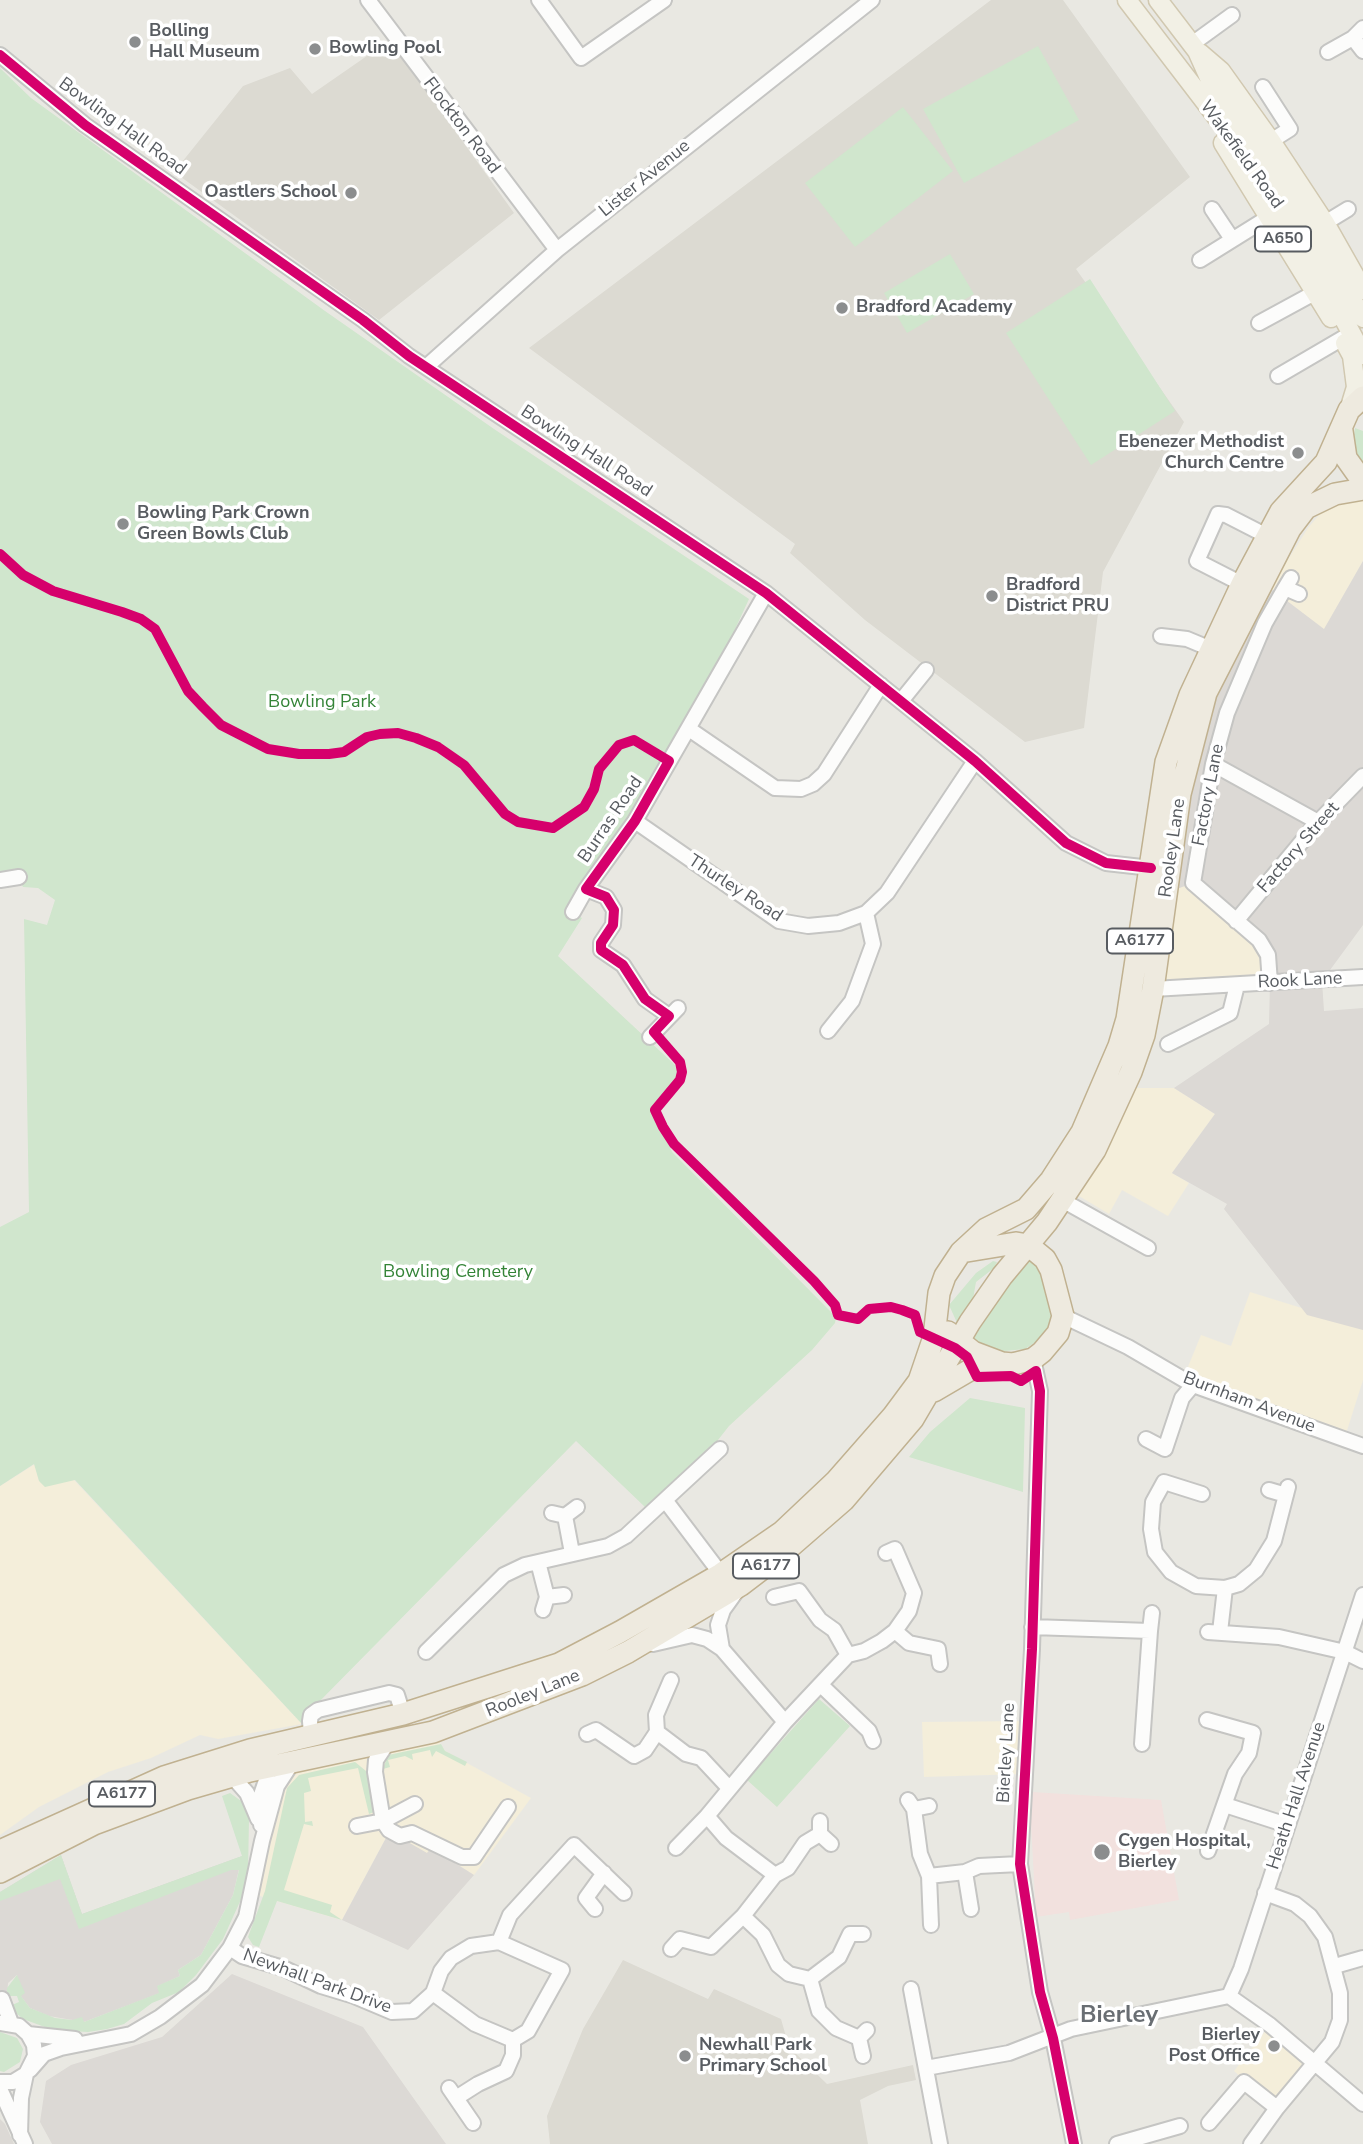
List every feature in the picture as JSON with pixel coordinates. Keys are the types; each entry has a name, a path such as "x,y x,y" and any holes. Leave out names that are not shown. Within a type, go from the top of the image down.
{"highway":[{"path":"1351,411 1346,458 1363,482"},
{"name":"Rooley Lane","path":"0,1851 164,1777 279,1743 403,1714 559,1664 721,1574 782,1532 836,1481 893,1416 919,1381 938,1319 939,1293 945,1276 961,1252 986,1229 1026,1209 1051,1180 1083,1132 1119,1046 1127,1019 1166,762 1190,695 1267,536 1290,499 1326,462 1351,411"},
{"name":"Rooley Lane","path":"0,1872 94,1824 232,1776 433,1731 504,1707 628,1652 741,1585 844,1500 892,1446 928,1396 958,1342 1002,1276 1062,1200 1095,1150 1131,1072 1144,1035 1153,989 1180,794 1206,693 1290,529 1306,508 1335,494 1363,489"},
{"path":"928,1396 975,1367 1033,1359 1054,1339 1063,1316 1051,1270 1045,1259 1028,1245 1000,1245 961,1252"},
{"path":"1000,1245 1005,1258 1002,1276"},
{"path":"938,1319 958,1342 1002,1363"}],"main road":[{"name":"Wakefield Road","path":"1127,0 1261,176 1308,252 1363,355"},
{"name":"Wakefield Road","path":"1158,0 1194,47 1210,80 1293,201 1363,318"},
{"path":"1194,47 1222,71 1272,141 1325,223 1363,290"},
{"name":"A650","path":"1183,77 1343,338 1355,370 1356,387 1351,411"}],"street":[{"name":"Flockton Road","path":"368,0 557,250"},
{"path":"539,0 581,58 664,0"},
{"name":"Lister Avenue","path":"426,368 557,250 872,0"},
{"path":"1194,47 1232,15"},
{"path":"1328,52 1358,33 1363,51"},
{"name":"Bowling Hall Road","path":"0,55 85,125 426,368 766,593 975,761 1076,849 1106,863 1151,868"},
{"path":"1263,87 1290,129 1272,141"},
{"path":"1213,208 1232,239"},
{"path":"1325,223 1348,209"},
{"path":"1200,260 1269,217"},
{"path":"1259,323 1316,292"},
{"path":"1278,376 1343,338"},
{"path":"1242,584 1197,561 1218,514 1226,515 1267,536"},
{"name":"Factory Lane","path":"1270,983 1268,956 1259,940 1193,883 1213,764 1227,713 1265,623 1292,586"},
{"name":"Burras Road","path":"573,912 586,889 635,821 766,593"},
{"path":"1161,636 1187,639 1211,649"},
{"path":"901,701 926,670"},
{"path":"690,729 775,788 801,789 813,784 824,774 881,685"},
{"name":"Thurley Road","path":"635,821 779,921 824,925 866,913 887,893 975,761"},
{"path":"1213,764 1318,822"},
{"name":"Factory Street","path":"1236,921 1318,822 1363,776"},
{"path":"0,880 19,877"},
{"name":"Burras Road","path":"586,889 606,898 614,910 613,925 601,943 601,950 623,965 645,999 673,1012 650,1037"},
{"path":"825,1034 852,1001 873,943 866,913"},
{"name":"Rook Lane","path":"1153,989 1363,977"},
{"name":"Rook Lane","path":"1168,1044 1230,1013 1237,985"},
{"path":"1062,1200 1148,1248"},
{"name":"Burnham Avenue","path":"1063,1316 1098,1331 1193,1385 1363,1446"},
{"name":"Bierley Lane","path":"1033,1359 1040,1391 1020,1864 1040,1992 1053,2038 1074,2144"},
{"path":"1146,1439 1165,1449 1182,1398 1193,1385"},
{"path":"426,1652 451,1638 503,1575 513,1569 538,1562 608,1546 626,1536 720,1449"},
{"path":"1202,1494 1164,1478 1153,1502 1151,1529 1155,1552 1171,1572 1196,1586 1225,1588 1239,1584 1256,1570 1274,1541 1287,1491 1269,1490"},
{"path":"665,1500 721,1574"},
{"path":"565,1512 572,1553"},
{"path":"676,1847 707,1816 785,1723 848,1655 864,1651 895,1631 909,1611 914,1593 895,1549"},
{"path":"538,1562 545,1604 564,1595"},
{"path":"722,1649 718,1625 723,1610 741,1585"},
{"path":"1225,1588 1214,1632 1279,1637 1345,1652 1363,1661"},
{"path":"774,1597 799,1591 808,1607 834,1630 848,1655"},
{"name":"Heath Hall Avenue","path":"1229,1996 1363,1595"},
{"path":"1142,1744 1152,1613"},
{"path":"1032,1627 1150,1631"},
{"path":"895,1631 909,1643 939,1649 940,1664"},
{"path":"628,1652 692,1635 722,1649 785,1723"},
{"path":"592,1727 634,1756 645,1750 657,1732 656,1715 671,1680"},
{"path":"822,1686 874,1731"},
{"path":"1207,1720 1253,1733 1249,1753 1235,1774 1208,1851"},
{"path":"657,1732 686,1754 701,1758 729,1788"},
{"path":"387,1742 376,1760 375,1772 383,1821 389,1830 400,1836 412,1833 462,1857 474,1857 508,1807"},
{"path":"261,1841 261,1796 279,1743"},
{"path":"347,1751 365,1761 375,1772"},
{"path":"0,2082 13,2082 28,2072 44,2054 117,2038 160,2017 202,1985 230,1948 253,1895 261,1841 277,1786 292,1763"},
{"path":"232,1776 256,1809 261,1841"},
{"path":"357,1826 383,1821 415,1804"},
{"path":"929,1806 911,1804 920,1854 929,1876 931,1924"},
{"path":"1224,1805 1287,1825"},
{"path":"707,1816 726,1838 775,1875"},
{"path":"676,1941 711,1947 743,1916 775,1875 788,1868 805,1843 824,1833"},
{"path":"499,1942 510,1915 574,1845 624,1892"},
{"path":"929,1876 965,1872 979,1866 1020,1864"},
{"path":"965,1872 971,1909"},
{"path":"595,1909 586,1898 604,1873"},
{"path":"1251,2144 1332,2042 1340,2020 1340,1993 1335,1966 1325,1937 1310,1916 1295,1904 1265,1893"},
{"path":"743,1916 763,1935 778,1965 789,1974 810,1979"},
{"path":"810,1979 839,1957 850,1934 863,1934"},
{"path":"499,1942 562,1970 528,2031 513,2040 475,2024 433,1993 441,1971 451,1958 471,1947 499,1942"},
{"name":"Newhall Park Drive","path":"230,1948 242,1956 283,1968 321,1986 392,2012 413,2011 433,1993"},
{"path":"1335,1966 1363,1958"},
{"path":"810,1979 819,2011 836,2028 863,2034 863,2056"},
{"path":"911,1989 940,2144"},
{"path":"926,2068 1009,2053 1053,2038 1070,2029 1229,1996 1363,2104"},
{"path":"0,2005 2,1999 5,2023 28,2034 52,2038 117,2038"},
{"path":"22,2139 21,2098 35,2056 34,2045 28,2034"},
{"path":"473,2123 453,2093 506,2071 513,2055 513,2040"},
{"path":"1209,2123 1241,2080 1277,2108"},
{"path":"0,2089 22,2139"},
{"path":"1117,2144 1180,2126"}],"shaded area":[{"name":"Bradford Academy","path":"991,0 1063,0 1190,177 1076,269 1184,422 1103,572 1084,728 1025,742 865,620 790,553 795,544 529,348"},
{"name":"Oastlers School","path":"390,40 514,213 379,320 174,172 243,86 290,68 312,94"},
{"path":"1363,485 1363,561 1324,630 1270,588 1308,528 1324,509"},
{"path":"1363,561 1363,925 1322,981 1324,1011 1363,1008 1363,1330 1307,1315 1224,1209 1227,1204 1172,1173 1215,1114 1174,1088 1269,1024 1270,983 1268,956 1193,883 1171,891 1206,710 1270,588 1324,629"},
{"path":"1193,883 1259,940 1270,983 1153,989 1171,891"},
{"path":"1124,1088 1174,1088 1215,1114 1172,1173 1189,1183 1168,1216 1122,1190 1109,1214 1069,1190"},
{"path":"1250,1292 1363,1327 1363,1380 1344,1440 1183,1379 1201,1335 1231,1346"},
{"path":"35,1464 39,1481 74,1480 302,1724 218,1739 200,1735 151,1758 108,1772 39,1807 0,1835 0,1486"},
{"path":"1026,1721 1023,1774 924,1777 922,1722"},
{"path":"433,1732 445,1751 531,1798 474,1875 431,1848 427,1854 401,1838 386,1838 342,1920 253,1894 262,1841 292,1763"},
{"name":"Cygen Hospital, Bierley","path":"1032,1792 1161,1800 1179,1900 1070,1920 1069,1912 1036,1917 1030,1804"},
{"path":"386,1838 401,1838 427,1853 431,1848 474,1875 408,1950 342,1920"},
{"path":"61,1855 82,1914 242,1856 233,1895 201,1955 178,1970 180,1976 158,1986 160,1993 84,2022 49,2016 30,2008 20,1995 17,1975 8,1983 7,1996 0,1996 0,1892"},
{"name":"Newhall Park Primary School","path":"623,1960 708,1999 714,1989 781,2019 789,2047 827,2084 913,2065 916,2080 888,2086 860,2100 868,2144 550,2144 547,2116 583,2029"},
{"path":"232,1974 363,2027 446,2144 52,2144 40,2122 46,2081 71,2065 162,2037"},
{"path":"1270,2025 1316,2064 1277,2108 1234,2071"},
{"path":"0,2119 5,2124 14,2144 0,2144"}],"green space":[{"path":"1038,46 1079,120 964,183 923,109"},
{"name":"Bowling Park","path":"0,68 31,98 325,311 494,429 749,599 689,729 571,912 582,918 558,956 675,1065 678,1075 652,1107 672,1152 836,1317 835,1323 812,1350 729,1426 718,1440 717,1448 645,1507 576,1441 314,1707 302,1724 75,1480 45,1487 39,1481 34,1464 0,1486 0,1227 29,1212 24,919 47,925 55,900 38,888 23,887 18,877 0,880"},
{"path":"903,107 953,171 855,247 805,183"},
{"path":"950,254 974,294 907,333 884,293"},
{"path":"1090,279 1175,411 1091,465 1006,333"},
{"path":"1355,428 1363,431 1363,468 1353,442"},
{"path":"1031,1257 1043,1274 1053,1309 1051,1323 1043,1337 1025,1349 1005,1351 989,1349 973,1340 998,1299"},
{"path":"993,1261 997,1262 994,1268 976,1282 973,1299 958,1325 949,1305 976,1273"},
{"path":"970,1398 1025,1408 1023,1492 909,1457 930,1432"},
{"path":"819,1699 850,1726 777,1807 747,1780"},
{"path":"441,1744 445,1751 467,1762 465,1766 436,1751 432,1757 430,1750 412,1754 413,1760 405,1756 388,1760 390,1767 383,1769 388,1755"},
{"path":"355,1762 366,1771 374,1812 369,1814 358,1768 308,1778 311,1791 304,1793 305,1822 312,1821 313,1826 304,1824 284,1890 332,1905 330,1912 342,1920 277,1901 259,1947 253,1945 248,1937 265,1891 287,1788 299,1775"},
{"path":"230,1793 244,1803 249,1818 248,1874 243,1895 223,1939 196,1975 179,1992 152,2003 124,2024 107,2029 88,2032 53,2030 23,2019 16,2013 12,2005 19,2002 17,1996 7,1996 7,1988 17,1975 25,1993 21,1996 30,2008 55,2018 72,2020 82,2017 84,2022 159,1993 157,1986 180,1976 178,1970 201,1955 233,1895 239,1870 231,1870 79,1929 60,1879 0,1901 0,1892 61,1855 82,1914 242,1856 222,1796"},
{"path":"0,2032 17,2038 23,2049 20,2062 4,2072 0,2071"}],"cycle path":[{"path":"0,55 85,125 363,320 409,356 766,593 975,761 1066,843 1106,863 1151,868"},
{"path":"0,554 23,575 53,591 141,619 155,629 188,691 203,707 221,725 268,749 299,754 329,754 344,752 367,737 398,733 438,747 464,765 505,814 518,822 553,828 584,807 594,789 599,769 619,745 634,740 669,761 635,821 586,889 606,897 614,910 613,925 601,943 601,950 623,965 645,999 669,1016 654,1032 680,1062 682,1072 680,1080 655,1110 663,1127 674,1144 814,1281 835,1305 838,1315 858,1319 869,1309 891,1307 902,1310 915,1315 920,1332 955,1348 967,1357 977,1377 1011,1376 1021,1381 1036,1371 1040,1391 1032,1649 1020,1864 1040,1992 1053,2038 1074,2144"}],"place":[{"name":"Bolling Hall Museum","path":"135,42"},
{"name":"Bowling Pool","path":"315,49"},
{"name":"Oastlers School","path":"351,193"},
{"name":"Bradford Academy","path":"842,308"},
{"name":"Ebenezer Methodist Church Centre","path":"1298,453"},
{"name":"Bowling Park Crown Green Bowls Club","path":"123,524"},
{"name":"Bradford District PRU","path":"992,596"},
{"name":"Cygen Hospital, Bierley","path":"1102,1852"},
{"name":"Bierley Post Office","path":"1274,2046"},
{"name":"Newhall Park Primary School","path":"685,2056"}],"district":[{"name":"Bierley","path":"1119,2016"}],"park label":[{"name":"Bowling Cemetery","path":"458,1273"}]}
